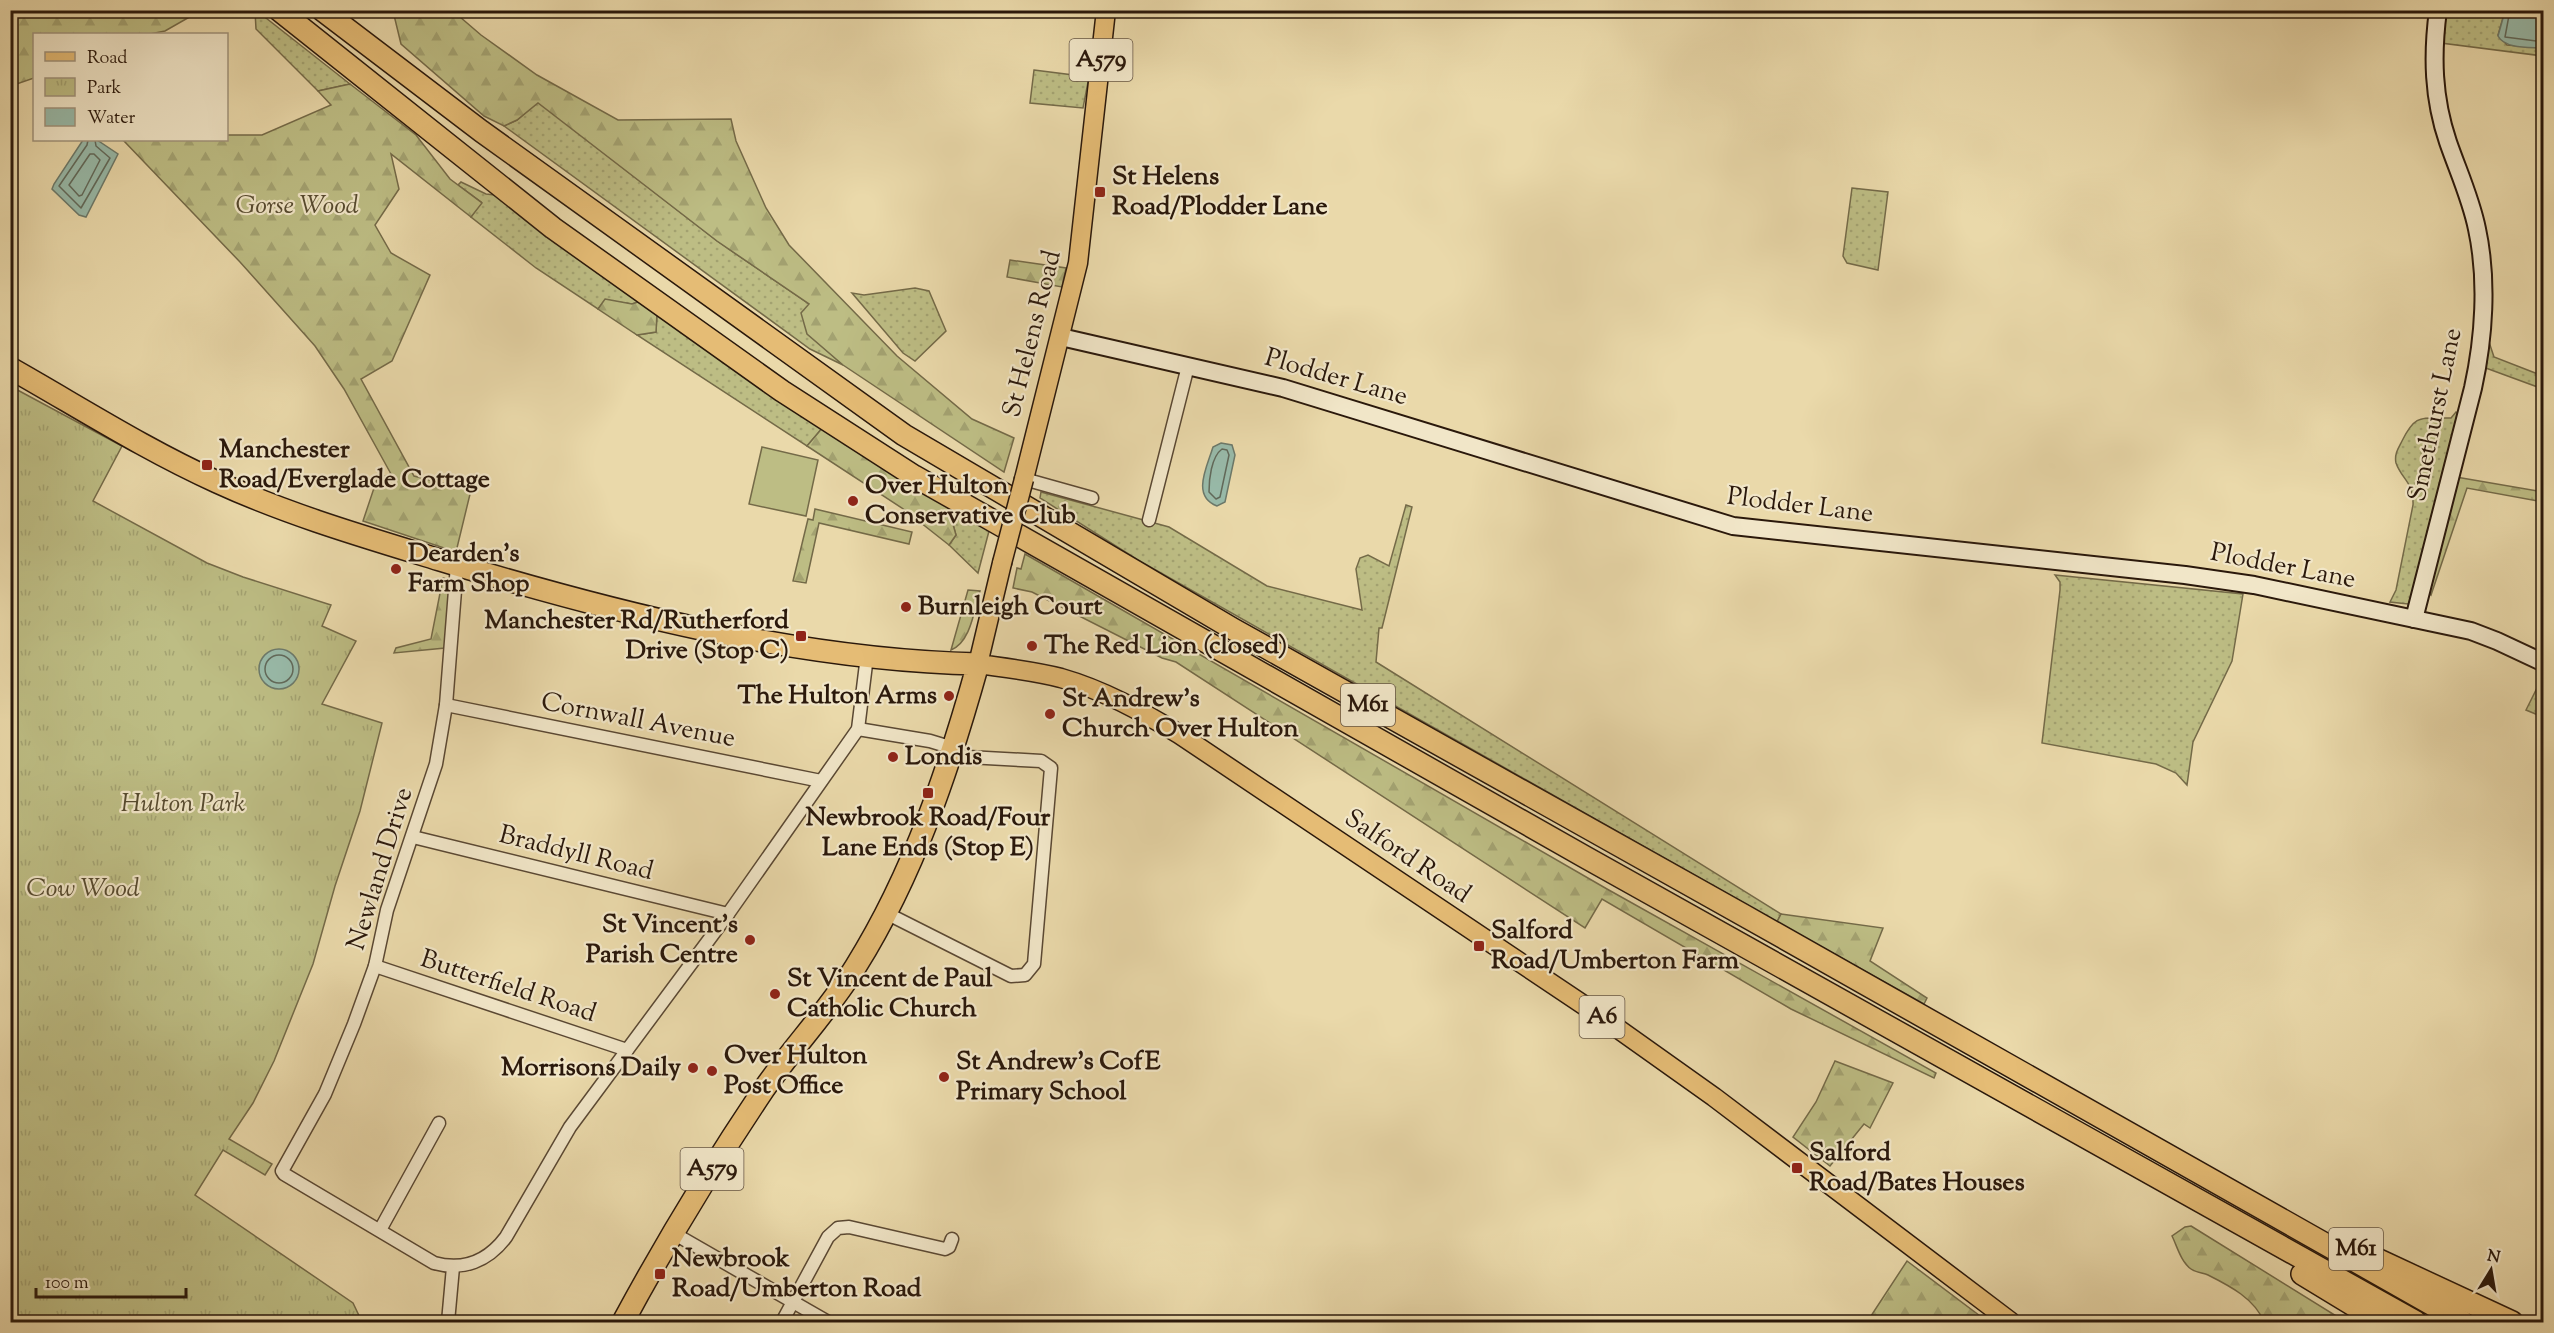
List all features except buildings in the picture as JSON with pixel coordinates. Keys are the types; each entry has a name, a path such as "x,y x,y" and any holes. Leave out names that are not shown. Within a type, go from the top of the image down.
{"highway":[{"name":"M61","path":"279,10 553,228 782,391 914,476 1524,823 2416,1323"},
{"name":"M61","path":"322,10 481,130 904,435 1233,629 2463,1323"},
{"name":"A6","path":"10,368 181,465 216,481 295,513 457,565 646,615 776,643 926,663 978,664"},
{"name":"A579","path":"623,1323 673,1233 765,1088 844,986 886,913 923,832 952,752 978,664"},
{"name":"M61","path":"2098,1143 2381,1323"},
{"name":"M61","path":"2200,1174 2512,1323"}],"main road":[{"name":"St Helens Road","path":"978,664 1002,563 1028,477 1078,263 1106,10"},
{"name":"Smethurst Lane","path":"2414,619 2473,388 2482,324 2482,261 2478,230 2447,140 2436,90 2433,60 2438,10"},
{"name":"Plodder Lane","path":"1061,337 1283,388 1733,526 2185,575 2254,585 2471,631 2544,663"},
{"name":"Salford Road","path":"978,664 1043,674 1078,684 1134,708 1179,734 1600,1016 1714,1097 2010,1323"}],"street":[{"path":"1149,520 1188,366"},
{"path":"1028,477 1092,498"},
{"name":"Newland Drive","path":"380,1230 284,1174 283,1167 312,1120 337,1068 375,966 387,910 436,764 446,705 457,565"},
{"path":"439,1124 380,1230 434,1263 453,1267 466,1266 499,1246 555,1149 728,914 858,729 867,656"},
{"name":"Cornwall Avenue","path":"446,705 821,781"},
{"path":"858,729 952,752 1041,761 1051,768 1034,964 1025,975 1011,976 886,913"},
{"name":"Braddyll Road","path":"413,837 728,914"},
{"name":"Butterfield Road","path":"375,966 627,1050"},
{"path":"782,1323 828,1237 838,1228 849,1227 945,1249 949,1247 952,1239"},
{"path":"673,1233 828,1323"},
{"path":"448,1323 453,1267"}],"green space":[{"path":"11,10 200,10 165,31 155,33 33,33 33,78 11,86"},
{"path":"255,11 350,84 318,91 256,29"},
{"path":"393,11 453,11 481,35 537,75 618,120 731,119 736,141 766,208 789,245 897,356 972,419 1014,438 1004,472 843,365 807,334 801,313 809,304 717,241 538,103 517,120 504,126 484,116 401,44"},
{"path":"2444,11 2505,11 2498,35 2507,45 2543,48 2543,56 2441,43"},
{"path":"1034,70 1089,77 1083,108 1030,103"},
{"name":"Gorse Wood","path":"350,84 416,135 450,179 482,203 471,217 391,154 399,189 375,225 391,253 430,275 392,361 361,379 414,476 471,490 456,552 363,521 377,479 391,474 344,389 315,346 240,262 124,141 228,141 228,135 262,135 331,105 318,91"},
{"path":"538,102 717,241 809,304 807,333 843,365 810,349 504,126 517,120"},
{"path":"461,182 486,194 495,195 641,301 632,304 605,300 598,309 536,268 471,217 481,202 458,185"},
{"path":"1852,188 1888,192 1878,270 1847,263 1843,256"},
{"path":"1010,260 1066,268 1062,287 1007,277"},
{"path":"915,288 929,291 946,331 915,361 903,353 852,293 864,295"},
{"path":"605,299 632,304 641,301 657,313 656,332 637,335 598,309"},
{"path":"657,313 824,426 807,446 637,335 656,332"},
{"path":"2487,342 2489,342 2494,357 2543,376 2543,389 2483,367"},
{"name":"Hulton Park","path":"10,386 122,446 93,501 207,563 331,605 322,626 356,641 322,704 382,723 360,811 335,886 313,964 274,1061 253,1103 229,1139 272,1164 265,1175 223,1150 195,1195 353,1303 362,1322 11,1322"},
{"path":"2456,412 2461,416 2411,598 2408,604 2390,602 2396,590 2413,505 2410,486 2396,463 2397,451 2411,425 2416,421 2426,418 2451,418"},
{"path":"824,426 947,503 956,535 949,545 902,508 807,446"},
{"path":"762,447 818,460 806,516 749,504"},
{"path":"2456,477 2543,492 2543,502 2467,488 2431,595 2426,590"},
{"path":"1041,492 1169,527 1267,586 1362,610 1356,569 1360,558 1368,555 1389,566 1406,505 1412,507 1382,628 1379,628 1376,662 1781,914 1777,922 1138,560 1040,498"},
{"path":"947,503 989,531 978,573 949,545 956,535"},
{"path":"815,509 912,532 909,544 819,523 806,583 793,581 808,519 813,520"},
{"path":"1025,554 1607,889 1936,1073 1934,1078 1791,1009 1602,899 1585,928 1176,662 1162,658 1032,592 1013,588 1017,568 1021,569"},
{"path":"2055,575 2243,594 2232,661 2193,742 2187,785 2176,773 2156,764 2042,743 2060,590 2060,582"},
{"path":"443,578 450,580 445,648 394,653 396,648 431,639"},
{"path":"968,590 980,591 967,633 958,646 951,650"},
{"path":"2544,676 2543,717 2526,710"},
{"path":"1781,914 1883,928 1870,961 1927,998 1924,1004 1777,922"},
{"path":"1835,1061 1893,1083 1870,1128 1864,1124 1830,1166 1793,1137 1816,1102"},
{"path":"2191,1226 2346,1322 2264,1322 2255,1306 2241,1294 2188,1266 2172,1236 2185,1227"},
{"path":"1907,1261 1988,1322 1867,1322"}],"water":[{"path":"2505,11 2543,11 2543,48 2512,45 2501,40 2498,36"},
{"path":"82,141 98,141 118,154 86,217 79,215 52,189"},
{"path":"1221,443 1232,445 1235,455 1225,502 1217,506 1205,495 1203,480 1213,447"},
{"path":"279,649 287,650 293,655 298,661 298,677 293,683 287,688 279,689 271,688 265,683 260,677 259,669 260,661 265,655 271,650"}],"place":[{"name":"St Helens Road/Plodder Lane","path":"1100,192"},
{"name":"Manchester Road/Everglade Cottage","path":"207,465"},
{"name":"Over Hulton Conservative Club","path":"853,501"},
{"name":"Dearden's Farm Shop","path":"396,569"},
{"name":"Burnleigh Court","path":"906,607"},
{"name":"Manchester Rd/Rutherford Drive (Stop C)","path":"801,636"},
{"name":"The Red Lion (closed)","path":"1032,646"},
{"name":"The Hulton Arms","path":"949,696"},
{"name":"St Andrew's Church Over Hulton","path":"1050,714"},
{"name":"Londis","path":"893,757"},
{"name":"Newbrook Road/Four Lane Ends (Stop E)","path":"928,793"},
{"name":"St Vincent's Parish Centre","path":"750,940"},
{"name":"Salford Road/Umberton Farm","path":"1479,946"},
{"name":"St Vincent de Paul Catholic Church","path":"775,994"},
{"name":"Morrisons Daily","path":"693,1068"},
{"name":"Over Hulton Post Office","path":"712,1071"},
{"name":"St Andrew's CofE Primary School","path":"944,1077"},
{"name":"Salford Road/Bates Houses","path":"1797,1168"},
{"name":"Newbrook Road/Umberton Road","path":"660,1274"}],"park label":[{"name":"Cow Wood","path":"83,889"}]}
